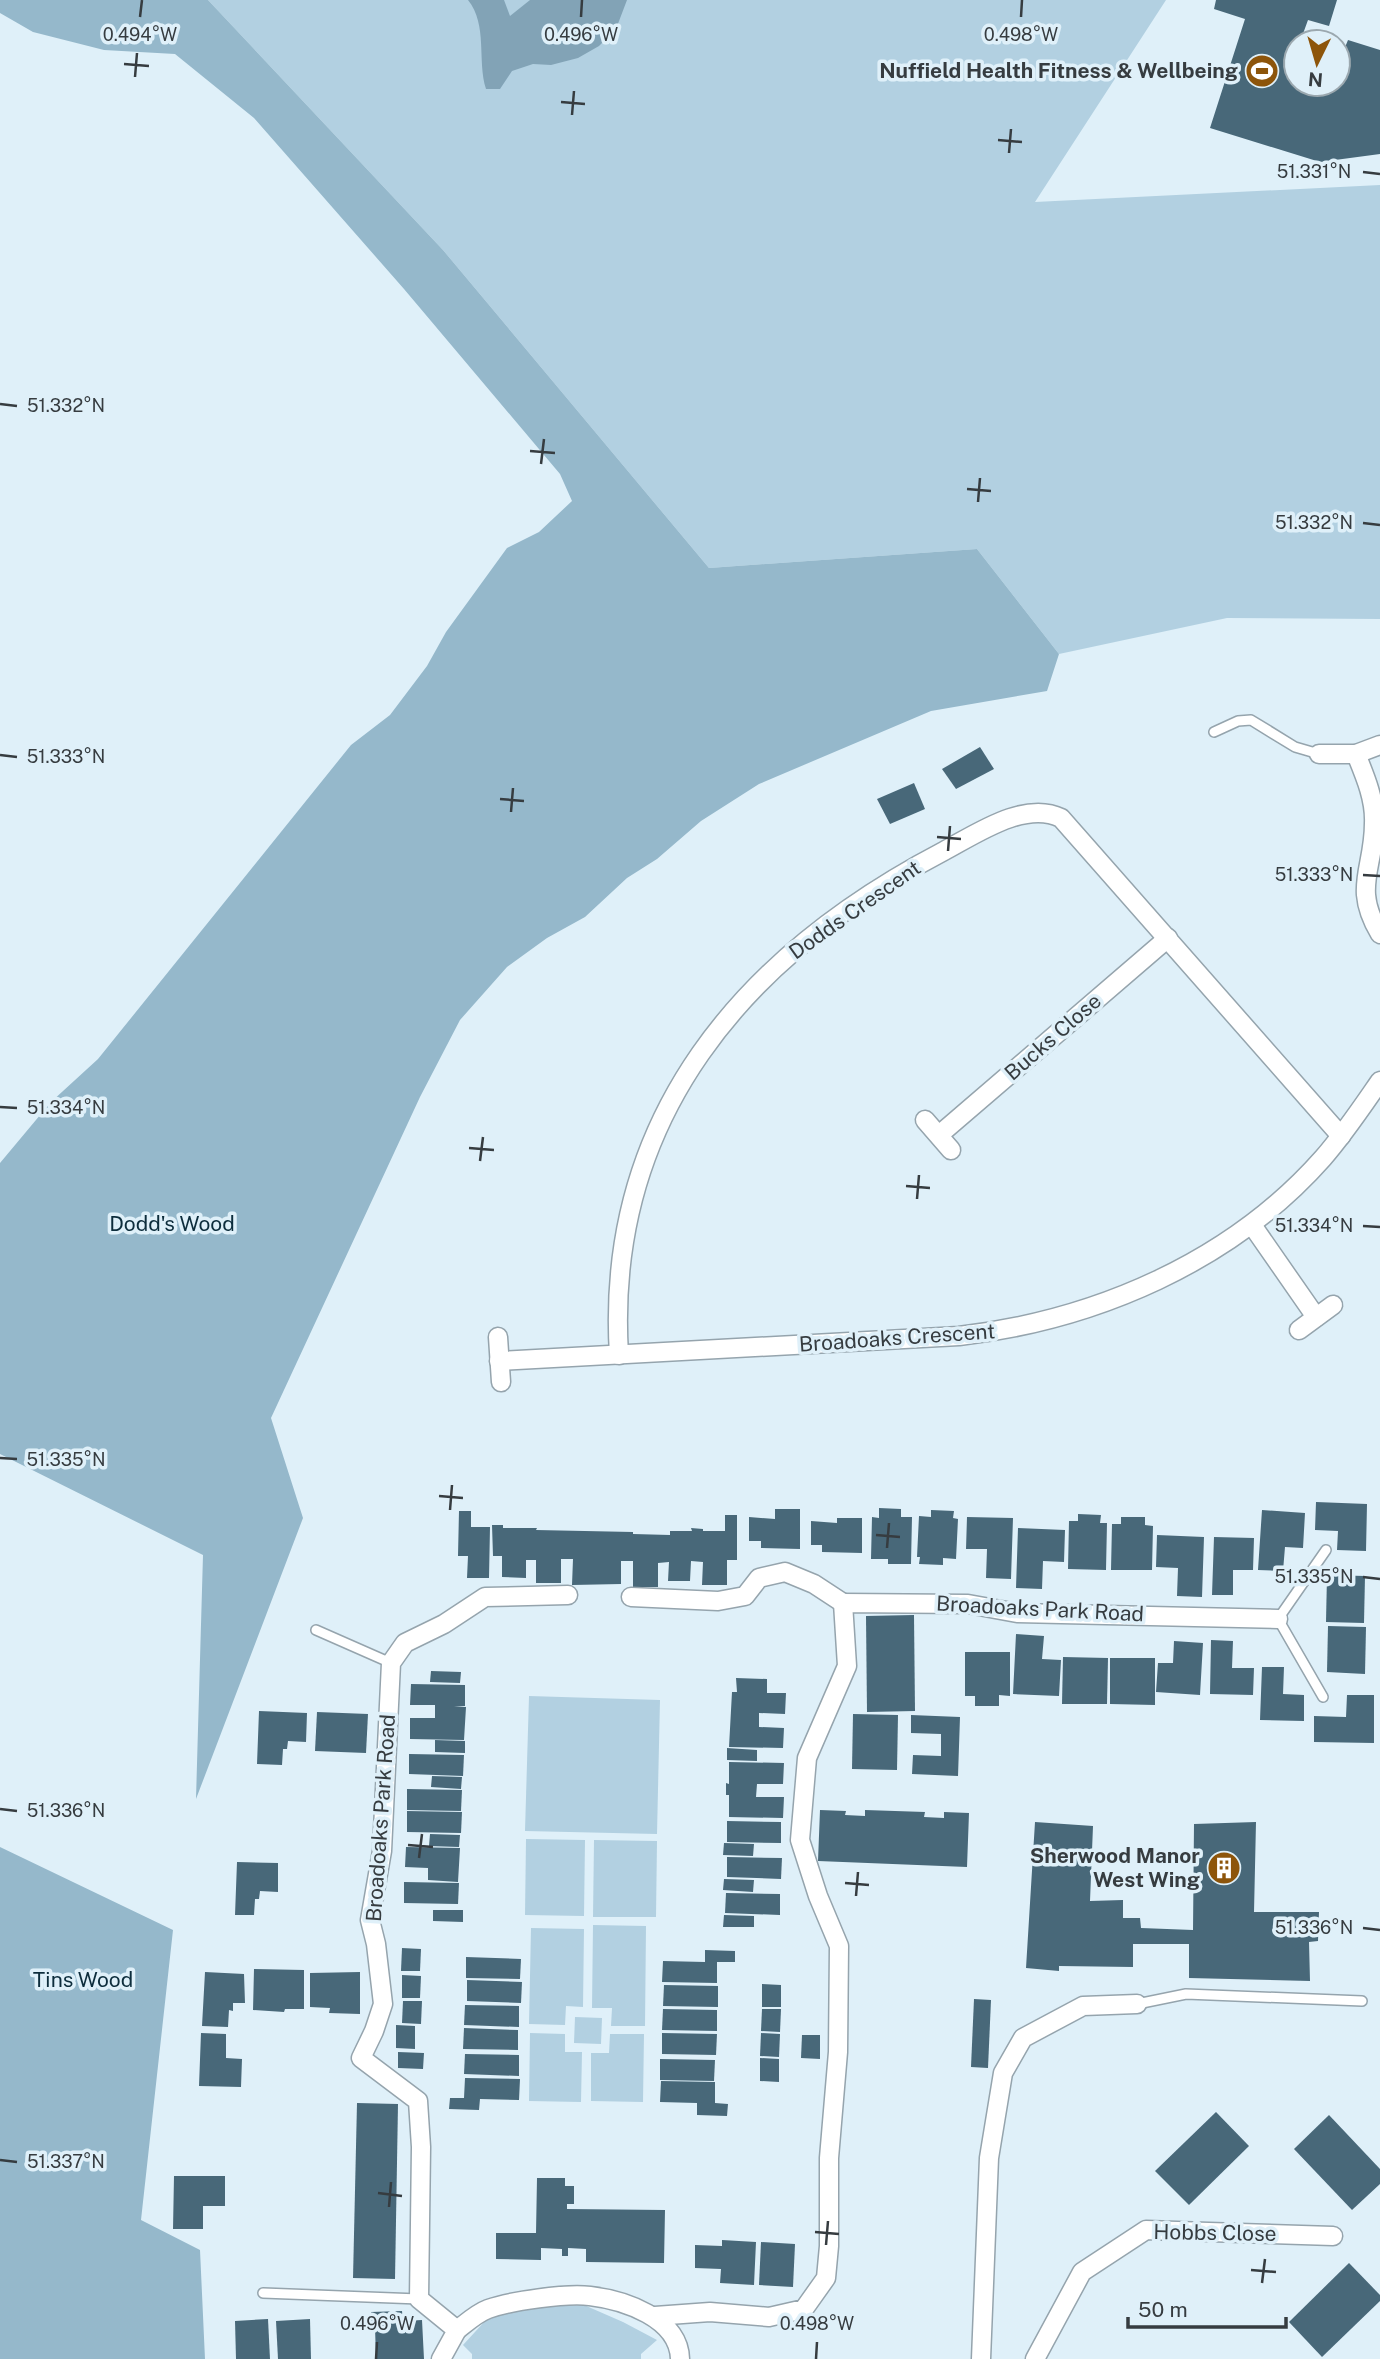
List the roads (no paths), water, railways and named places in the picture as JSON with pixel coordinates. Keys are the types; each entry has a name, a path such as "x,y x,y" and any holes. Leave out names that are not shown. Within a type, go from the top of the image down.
{"street":[{"path":"1319,754 1356,754 1380,745"},
{"path":"1356,754 1372,801 1374,823 1365,896 1367,909 1380,934"},
{"name":"Dodds Crescent","path":"619,1355 618,1293 624,1231 652,1142 699,1054 765,975 813,935 883,886 925,861 1016,816 1040,811 1061,818 1341,1136"},
{"name":"Bucks Close","path":"939,1135 1168,938"},
{"name":"Broadoaks Crescent","path":"499,1361 946,1337 1000,1331 1073,1314 1150,1285 1252,1225 1301,1181 1341,1136 1380,1081"},
{"path":"925,1120 951,1150"},
{"path":"1252,1225 1316,1317"},
{"path":"1299,1330 1333,1305"},
{"path":"498,1337 500,1382"},
{"path":"441,2359 457,2330 485,2310 528,2300 588,2295 655,2316 710,2312 769,2317 804,2309 826,2278 829,2246 829,2158 838,2052 839,1946 818,1896 800,1840 807,1758 847,1666 843,1603 814,1584 785,1572 760,1578 744,1596 718,1601 631,1597"},
{"path":"391,1663 405,1643 444,1624 485,1597 568,1595"},
{"name":"Broadoaks Park Road","path":"843,1603 968,1604 1017,1612 1278,1619"},
{"name":"Broadoaks Park Road","path":"391,1663 382,1851 370,1920 376,1944 383,2004 361,2058 418,2101 421,2147 419,2299"},
{"path":"981,2359 989,2158 1003,2073 1023,2038 1071,2012 1083,2006 1136,2004"},
{"name":"Hobbs Close","path":"1035,2359 1082,2272 1146,2231 1334,2236"},
{"path":"419,2299 457,2330"},
{"path":"655,2316 680,2351 680,2359"}],"lane":[{"path":"1214,732 1238,721 1251,720 1294,747 1319,754"},
{"path":"1323,1697 1278,1619 1326,1550"},
{"path":"316,1630 391,1663"},
{"path":"1136,2004 1186,1994 1362,2001"},
{"path":"263,2293 419,2299"}],"place":[{"name":"Nuffield Health Fitness & Wellbeing","path":"1262,71"},
{"name":"Sherwood Manor West Wing","path":"1224,1868"}],"park label":[{"name":"Dodd's Wood","path":"172,1224"},
{"name":"Tins Wood","path":"83,1980"}]}
